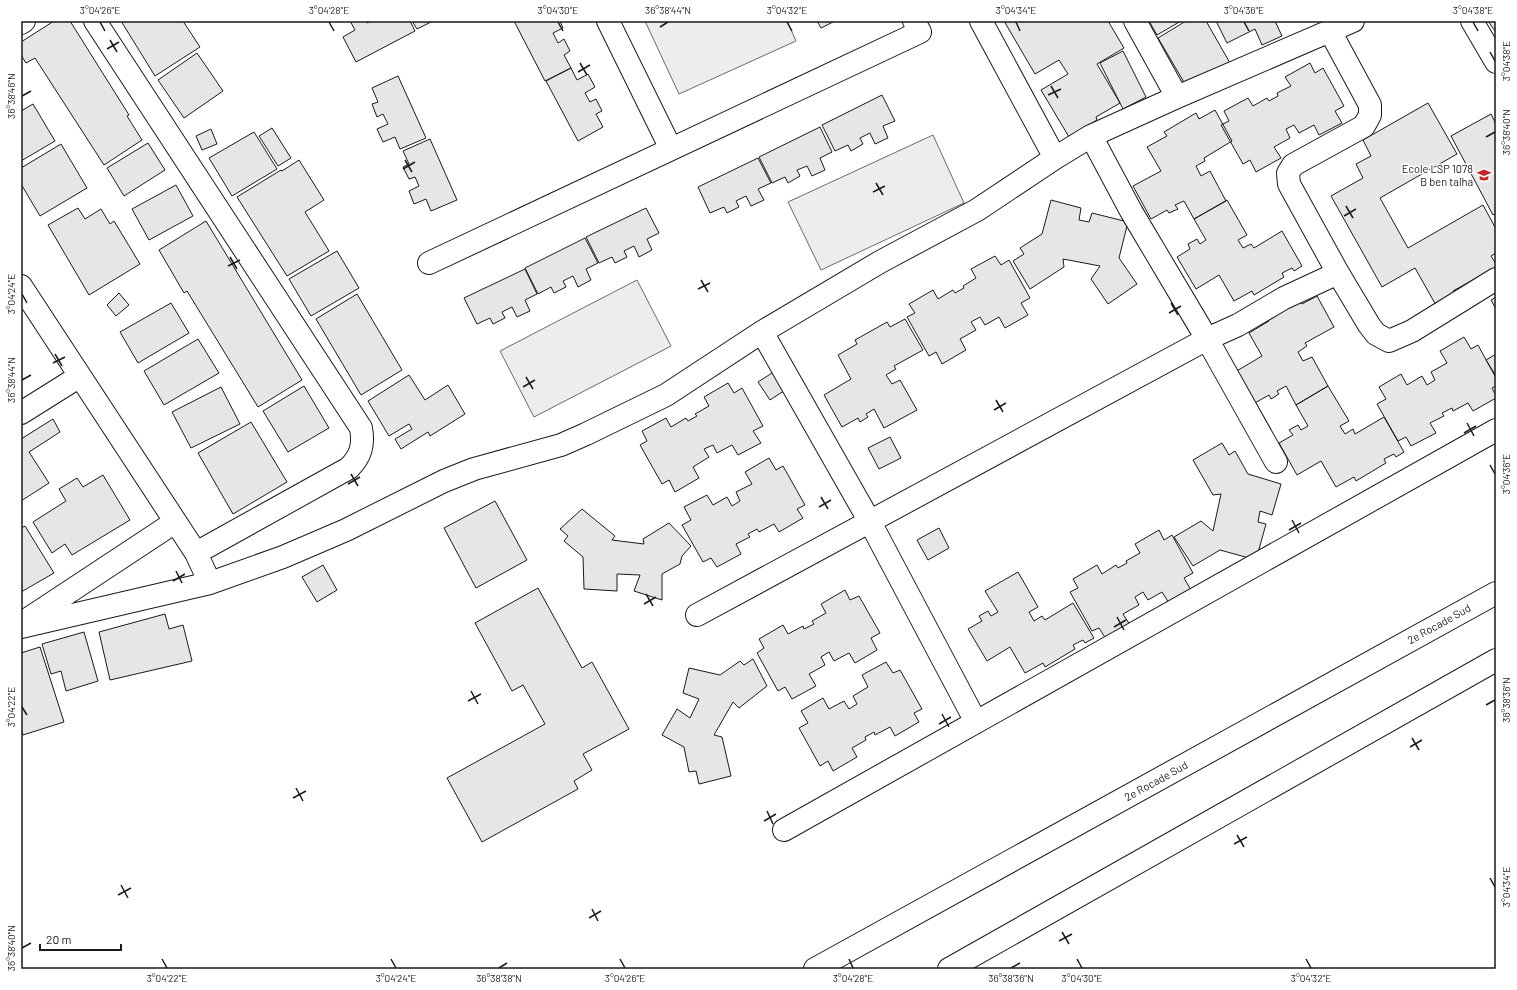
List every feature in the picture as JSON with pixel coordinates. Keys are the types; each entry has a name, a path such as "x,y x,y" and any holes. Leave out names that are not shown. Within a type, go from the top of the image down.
{"main road":[{"path":"95,21 361,428 363,439 362,450 357,460 349,468 196,553"},
{"path":"608,21 671,149"},
{"path":"429,263 920,32 914,21"},
{"path":"981,21 1055,158"},
{"path":"1134,21 1177,97"},
{"path":"21,627 210,583 283,557 346,530 444,481 474,469 561,445 586,434 666,395 762,332 880,262 977,210 1091,136 1177,97 1316,30 1352,21"},
{"path":"1472,21 1496,62"},
{"path":"1316,30 1370,106 1370,115 1364,126 1293,165 1288,173 1289,184 1338,273 1369,325 1376,334 1389,341 1412,331 1496,279"},
{"path":"1091,136 1131,211 1207,339 1276,462"},
{"path":"696,616 1207,339 1238,325 1284,298 1338,273"},
{"path":"21,286 196,553 210,583"},
{"path":"762,332 870,522 976,722"},
{"path":"21,413 80,376"},
{"path":"784,830 1496,430"},
{"path":"21,624 175,522"},
{"name":"2e Rocade Sud","path":"815,969 1496,593"},
{"path":"949,969 1496,660"}],"shaded area":[{"path":"645,21 787,21 796,41 679,94"},
{"path":"933,135 964,203 821,270 788,202"},
{"path":"637,280 671,346 534,417 500,351"}],"building":[{"path":"54,21 70,21 129,115 127,116 142,140 104,165 35,58 26,63 21,55 21,42"},
{"path":"121,21 183,21 200,47 155,76"},
{"path":"350,21 366,21 367,23 371,21 410,21 415,31 356,62 343,37 355,30"},
{"path":"412,21 433,21 417,29"},
{"path":"514,21 560,21 563,28 553,33 558,43 564,39 570,51 564,55 571,68 545,81"},
{"path":"817,21 835,21 821,28"},
{"path":"1004,21 1108,21 1124,48 1097,64 1120,103 1096,117 1097,120 1069,137 1041,90 1068,74 1059,60 1035,74"},
{"path":"1149,21 1181,21 1157,35"},
{"path":"1186,21 1206,21 1230,63 1188,89 1158,38"},
{"path":"1216,21 1275,21 1282,36 1262,45 1255,29 1227,43"},
{"path":"1488,21 1496,21 1496,31 1495,31"},
{"path":"1123,51 1146,97 1123,109 1100,63"},
{"path":"197,53 223,91 184,118 158,80"},
{"path":"1310,63 1315,73 1323,68 1344,106 1335,111 1342,123 1319,135 1314,125 1299,133 1294,125 1286,129 1290,138 1274,147 1281,158 1256,172 1250,160 1243,164 1221,125 1229,121 1224,111 1248,98 1253,106 1267,98 1269,101 1278,96 1277,93 1291,86 1285,77"},
{"path":"571,68 577,80 588,74 595,87 585,93 590,102 596,99 602,111 596,114 603,127 578,141 546,81"},
{"path":"398,76 426,138 400,149 395,137 383,142 377,129 388,124 383,114 377,117 372,104 378,102 372,88"},
{"path":"882,95 895,121 883,126 888,138 875,144 870,133 860,138 863,144 851,151 848,145 835,151 822,125"},
{"path":"1428,103 1457,154 1380,198 1408,248 1483,205 1496,229 1496,253 1491,256 1496,264 1496,267 1453,291 1457,296 1437,307 1415,268 1382,287 1331,196 1363,178 1356,164 1371,156 1363,140"},
{"path":"33,104 55,141 21,161 21,111"},
{"path":"1215,110 1232,141 1204,158 1205,161 1196,166 1201,176 1210,171 1226,201 1194,219 1184,201 1175,205 1178,209 1169,213 1167,210 1151,219 1133,186 1161,171 1147,147 1167,136 1164,132 1196,113 1199,119"},
{"name":"Ecole LSP 1078 B ben talha","path":"1491,114 1496,124 1496,213 1493,215 1451,136"},
{"path":"820,127 832,152 820,158 825,170 812,176 807,166 797,170 800,176 788,183 785,177 772,183 759,157"},
{"path":"272,128 291,158 278,166 259,136"},
{"path":"211,129 217,144 202,150 196,136"},
{"path":"254,132 277,169 232,196 209,158"},
{"path":"430,139 457,200 431,211 426,199 414,204 409,191 419,186 415,177 409,179 403,167 409,164 403,151"},
{"path":"148,143 165,170 124,196 107,168"},
{"path":"61,144 87,188 40,216 21,184 21,168"},
{"path":"758,158 771,183 758,189 764,200 751,206 746,196 736,201 739,207 727,213 724,207 710,213 698,187"},
{"path":"299,160 324,200 305,212 329,251 287,276 237,197"},
{"path":"176,185 193,216 149,240 132,209"},
{"path":"1051,200 1081,208 1079,220 1089,222 1092,213 1128,222 1119,258 1137,284 1108,304 1091,279 1100,266 1063,259 1064,267 1030,289 1013,261 1024,254 1020,248 1042,234"},
{"path":"1227,200 1247,235 1238,240 1243,248 1251,244 1254,248 1282,231 1302,266 1294,271 1292,268 1282,273 1284,277 1254,295 1252,291 1234,301 1219,275 1196,289 1177,257 1190,249 1188,244 1197,239 1200,244 1206,240 1194,219"},
{"path":"78,208 85,219 101,209 110,224 114,221 140,264 89,295 48,225"},
{"path":"646,208 659,233 647,239 652,250 639,257 634,246 624,251 627,257 615,263 612,257 599,263 586,237"},
{"path":"206,221 302,380 258,407 187,291 184,293 159,250"},
{"path":"585,238 598,263 586,269 591,280 578,287 573,276 563,281 566,287 554,293 551,287 538,294 525,268"},
{"path":"337,251 359,288 311,316 289,279"},
{"path":"995,256 1001,265 1009,260 1030,298 1021,303 1028,315 1005,328 999,317 985,325 980,317 971,322 976,330 960,339 966,350 942,364 936,352 929,356 907,317 915,313 909,304 933,290 938,299 953,290 955,293 964,288 963,286 976,278 971,269"},
{"path":"525,269 537,294 525,300 530,311 517,317 512,307 502,312 505,318 493,324 490,318 477,324 464,298"},
{"path":"119,293 129,305 116,316 107,305"},
{"path":"357,294 402,370 361,395 316,319"},
{"path":"1317,296 1334,327 1305,343 1307,346 1298,352 1303,361 1312,357 1328,386 1296,405 1286,386 1277,391 1279,394 1271,399 1269,395 1253,404 1235,372 1262,356 1249,333 1269,321 1266,317 1299,299 1302,304"},
{"path":"1496,297 1496,309 1491,300"},
{"path":"171,303 189,333 138,363 120,332"},
{"path":"905,319 923,350 894,366 896,369 886,375 892,384 900,380 917,410 884,428 874,409 866,414 868,417 860,422 858,418 842,427 824,395 851,379 838,355 857,344 855,340 887,322 890,327"},
{"path":"1464,337 1471,349 1478,345 1496,378 1496,386 1492,388 1496,398 1473,411 1468,403 1453,411 1452,408 1442,413 1444,416 1430,423 1436,433 1411,446 1406,437 1398,441 1377,404 1386,399 1379,387 1401,374 1407,385 1422,376 1427,385 1435,380 1431,372 1447,363 1440,351"},
{"path":"198,339 219,373 164,405 144,371"},
{"path":"1496,354 1496,376 1486,360"},
{"path":"775,371 787,389 770,400 758,382"},
{"path":"409,375 425,400 448,385 465,414 430,436 428,432 401,449 395,439 412,429 409,424 389,436 368,401"},
{"path":"728,383 734,393 742,388 763,426 753,431 761,443 738,455 732,445 717,453 713,445 704,449 709,457 693,467 699,478 675,492 669,480 662,484 640,445 647,441 642,431 666,418 671,427 686,418 688,421 697,416 695,414 709,406 704,397"},
{"path":"304,386 329,428 288,452 263,411"},
{"path":"1328,386 1349,421 1340,426 1345,434 1353,429 1355,434 1384,417 1404,452 1396,457 1394,454 1384,459 1386,463 1356,481 1354,477 1336,487 1321,461 1297,475 1279,443 1293,435 1289,430 1298,425 1301,430 1308,426 1296,405"},
{"path":"221,387 240,424 191,448 172,412"},
{"path":"53,419 60,432 29,452 49,483 21,501 21,439"},
{"path":"251,422 287,482 233,514 198,453"},
{"path":"890,437 901,458 879,469 868,448"},
{"path":"1222,443 1229,455 1235,451 1248,474 1281,484 1272,515 1260,511 1258,522 1266,524 1256,560 1220,550 1193,566 1174,537 1201,521 1213,531 1221,494 1213,495 1193,460"},
{"path":"769,458 776,470 783,466 805,505 797,509 803,518 779,532 774,524 759,532 757,529 748,534 750,537 736,544 741,554 717,567 711,558 703,562 682,525 691,520 684,507 707,495 713,505 727,497 732,506 740,501 736,492 752,484 745,472"},
{"path":"103,475 130,520 72,555 65,544 52,553 33,522 66,501 59,489 77,478 83,487"},
{"path":"495,501 527,560 476,588 444,528"},
{"path":"582,509 615,536 612,540 644,544 643,539 669,523 691,546 682,556 680,564 662,574 662,600 634,591 640,575 617,574 617,591 584,589 583,557 564,541 568,536 560,529"},
{"path":"25,526 54,573 21,592 21,528"},
{"path":"939,528 949,548 928,560 917,540"},
{"path":"1159,530 1164,540 1172,535 1193,573 1184,578 1191,590 1169,603 1162,592 1148,600 1143,592 1135,597 1139,605 1123,614 1130,625 1106,639 1099,628 1092,631 1070,592 1078,588 1073,579 1097,565 1102,574 1116,565 1118,568 1127,563 1126,561 1140,553 1135,544"},
{"path":"323,565 337,590 317,602 302,577"},
{"path":"1018,572 1038,607 1029,612 1034,621 1042,616 1045,620 1073,603 1094,638 1085,643 1083,640 1073,645 1075,649 1045,667 1043,663 1025,673 1010,647 987,661 968,629 982,621 979,616 988,611 991,616 998,612 985,591"},
{"path":"538,588 582,668 592,662 629,729 583,754 592,770 574,781 578,789 482,842 447,778 545,724 523,685 512,691 475,623"},
{"path":"845,590 850,600 859,596 880,633 871,638 877,650 855,663 849,653 834,661 829,652 821,657 825,665 809,674 816,686 792,699 785,687 778,691 757,653 764,648 759,639 783,625 788,634 803,626 804,629 814,624 812,621 826,613 821,604"},
{"path":"165,614 169,629 183,625 192,661 110,680 99,632"},
{"path":"84,632 98,681 66,691 61,671 51,674 42,644"},
{"path":"40,647 64,722 23,735 21,729 21,653"},
{"path":"753,659 767,686 739,708 733,702 714,735 722,737 731,776 699,784 696,771 689,772 684,747 662,735 677,709 690,718 699,699 683,693 689,668 720,675 740,661 744,665"},
{"path":"886,662 893,673 900,670 922,709 914,713 919,722 895,736 890,727 875,735 874,732 865,737 866,740 852,748 857,757 833,771 828,761 820,766 799,728 808,723 801,711 823,698 829,709 844,701 849,709 857,704 853,696 868,687 862,675"}],"place":[{"name":"Ecole LSP 1078 B ben talha","path":"1484,175"}]}
